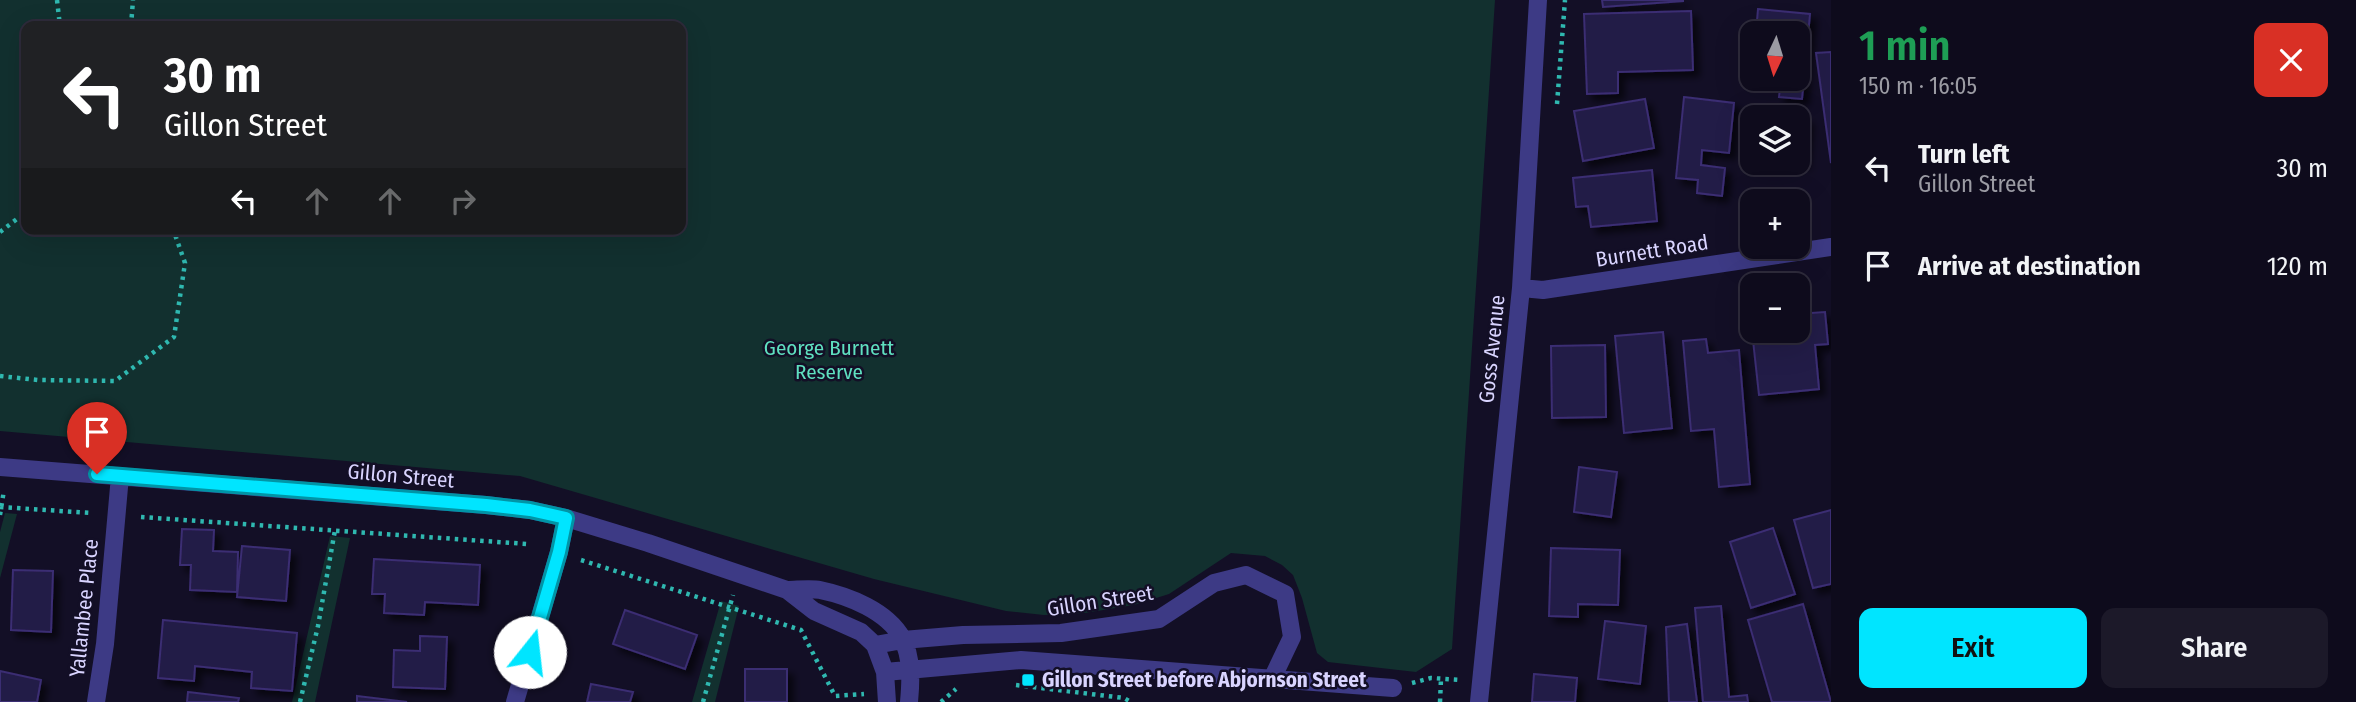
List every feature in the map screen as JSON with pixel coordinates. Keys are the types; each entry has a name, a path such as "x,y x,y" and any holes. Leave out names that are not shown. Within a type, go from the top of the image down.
{"street":[{"name":"Goss Avenue","path":"1479,702 1521,289 1538,0"},
{"name":"Burnett Road","path":"1521,289 1543,290 1831,247"},
{"name":"Gillon Street","path":"0,467 486,505 530,510 566,518 787,590 818,590 860,604 879,614 894,626 903,640 911,670 909,702"},
{"name":"Yallambee Place","path":"96,702 105,644 120,476"},
{"path":"515,702 559,552 566,518"},
{"name":"Gillon Street","path":"787,590 814,611 861,632 874,645 963,635 1061,633 1159,619 1214,583 1246,575 1285,594 1292,637 1272,679"},
{"path":"874,645 885,672 880,698"},
{"path":"885,672 1021,660 1393,688"}],"path":[{"path":"57,0 59,21"},
{"path":"131,21 133,0"},
{"path":"0,232 21,216"},
{"path":"0,376 38,380 115,381 174,337 185,263 175,235"},
{"path":"0,507 91,513"},
{"path":"141,517 527,544"},
{"path":"300,702 318,626 335,530"},
{"path":"581,560 801,629 835,696 880,698"},
{"path":"703,702 740,574"},
{"path":"1393,688 1431,678 1480,681"},
{"path":"1440,702 1441,679"},
{"path":"1009,684 1124,698 1131,702"},
{"path":"941,702 960,685"}],"green space":[{"name":"George Burnett Reserve","path":"0,0 1495,0 1452,649 1416,672 1328,662 1317,653 1293,575 1265,556 1231,553 1169,594 1134,605 1085,613 1044,615 1006,611 874,579 520,476 0,431"},
{"path":"5,513 17,514 0,578 0,532"},
{"path":"330,536 350,538 315,702 292,702"},
{"path":"721,601 739,606 715,702 692,702"}],"building":[{"path":"1602,0 1683,0 1683,1 1603,7"},
{"path":"1758,9 1810,14 1809,21 1757,21"},
{"path":"1691,11 1693,70 1618,72 1618,93 1587,94 1584,14"},
{"path":"1831,52 1831,163 1816,53"},
{"path":"1780,91 1803,91 1802,99 1779,97"},
{"path":"1684,97 1734,103 1729,153 1702,150 1701,165 1725,168 1722,196 1697,193 1698,180 1676,178"},
{"path":"1645,99 1654,148 1583,161 1574,111"},
{"path":"1652,170 1657,221 1591,227 1588,206 1576,207 1573,178"},
{"path":"1825,312 1828,344 1815,345 1819,389 1759,395 1753,343 1810,343 1810,313"},
{"path":"1663,332 1672,428 1624,433 1615,336"},
{"path":"1706,339 1708,353 1739,350 1750,484 1719,487 1714,429 1691,431 1683,341"},
{"path":"1605,345 1606,417 1552,418 1551,346"},
{"path":"1579,467 1617,472 1611,517 1574,512"},
{"path":"1831,510 1831,584 1813,588 1794,520"},
{"path":"1773,528 1795,594 1751,608 1730,542"},
{"path":"182,529 214,530 213,551 238,552 237,592 190,590 191,565 180,565"},
{"path":"242,546 290,550 286,601 237,597"},
{"path":"1551,548 1620,550 1618,605 1578,604 1578,617 1549,616"},
{"path":"374,559 480,565 478,605 425,602 424,615 384,613 385,594 372,594"},
{"path":"13,570 53,571 51,632 11,630"},
{"path":"1803,604 1831,702 1772,702 1748,620"},
{"path":"1721,606 1729,697 1747,695 1748,702 1703,702 1695,608"},
{"path":"625,610 697,635 685,669 613,644"},
{"path":"163,620 297,633 292,691 251,688 252,672 195,666 194,681 158,678"},
{"path":"1605,621 1646,626 1640,684 1598,679"},
{"path":"1687,624 1697,702 1669,702 1666,627"},
{"path":"420,636 447,637 445,689 393,687 394,650 420,651"},
{"path":"745,669 787,669 787,702 745,702"},
{"path":"0,671 41,680 37,702 0,702"},
{"path":"1534,674 1577,678 1575,702 1532,702"},
{"path":"591,684 633,692 630,702 587,702"},
{"path":"188,692 239,698 238,702 187,702"},
{"path":"357,696 407,702 357,702"}],"place":[{"name":"Gillon Street before Abjornson Street","path":"1028,680"}],"route":[{"path":"97,474 486,505 530,510 566,518 530,652"}]}
